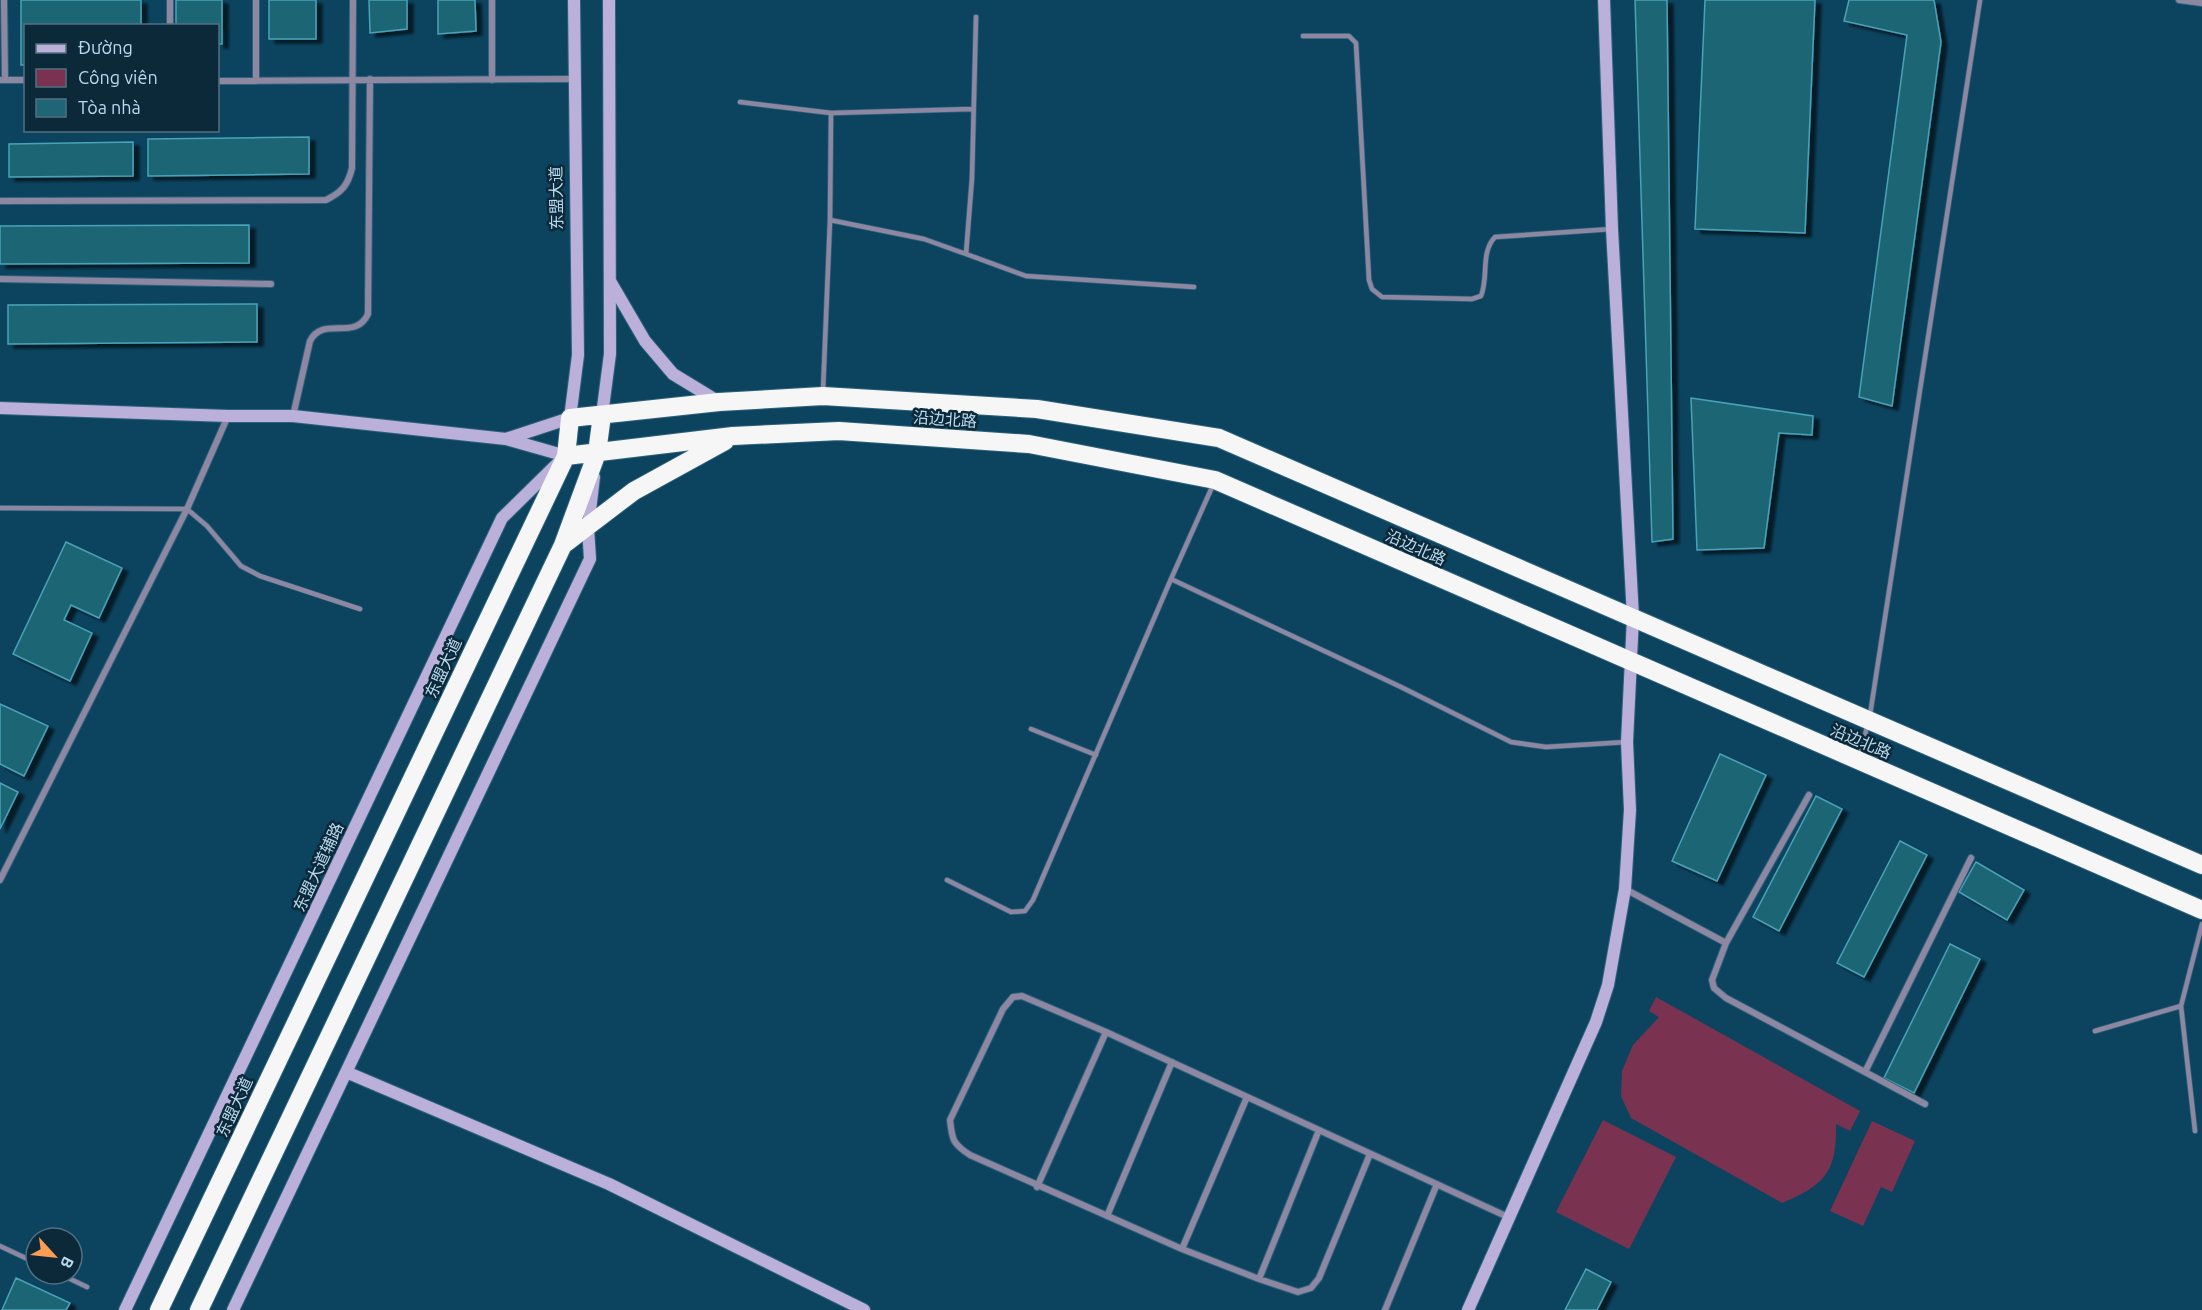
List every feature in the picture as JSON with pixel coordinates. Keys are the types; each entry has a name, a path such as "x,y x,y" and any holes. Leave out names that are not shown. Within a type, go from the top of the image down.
{"highway":[{"name":"沿边北路","path":"570,417 602,416 719,402 823,396 1038,410 1219,438 2202,865"},
{"path":"200,1310 563,545 597,453 602,416"},
{"name":"东盟大道","path":"159,1310 566,456 570,417"},
{"name":"沿边北路","path":"566,456 733,436 839,430 1029,444 1215,480 2202,910"},
{"path":"563,545 634,492 733,436"}],"street":[{"path":"4,0 3,80 24,80"},
{"path":"170,0 170,24"},
{"path":"256,0 256,81"},
{"path":"0,201 326,200 339,194 348,183 352,168 353,0"},
{"path":"492,0 492,80"},
{"name":"东盟大道","path":"570,417 578,355 574,0"},
{"path":"602,416 610,354 609,0"},
{"path":"1468,1310 1596,1022 1608,985 1625,889 1630,810 1627,742 1633,617 1612,229 1604,0"},
{"path":"2179,0 2202,3"},
{"path":"293,416 310,341 314,334 319,329 357,327 365,321 368,314 370,79"},
{"path":"219,81 574,79"},
{"path":"0,279 271,284"},
{"path":"609,280 645,341 673,374 719,402"},
{"path":"0,408 293,416 507,439 566,456"},
{"path":"0,880 187,509 228,416"},
{"path":"507,439 570,417"},
{"path":"233,1310 590,559 588,528 597,453"},
{"name":"东盟大道辅路","path":"125,1310 502,518 566,456"},
{"path":"1809,795 1726,943 1714,972 1712,980 1714,988 1738,1005 1925,1104"},
{"path":"1865,1072 1971,858"},
{"path":"1625,889 1726,943"},
{"path":"1370,1154 1318,1278 1311,1288 1298,1292 1182,1249 970,1155 957,1146 951,1136 951,1120 1003,1009 1013,997 1022,996 1172,1062 1508,1217"},
{"path":"1037,1186 1106,1032"},
{"path":"1107,1216 1172,1062"},
{"path":"346,1072 609,1185 864,1310"},
{"path":"1182,1249 1247,1097"},
{"path":"1259,1279 1319,1130"},
{"path":"1385,1310 1437,1184"}],"lane":[{"path":"1859,762 1869,719 1980,0"},
{"path":"966,254 972,178 976,17"},
{"path":"1303,36 1349,36 1356,43 1369,280 1372,289 1382,297 1472,299 1481,296 1486,285 1486,254 1489,243 1495,237 1612,229"},
{"path":"740,102 831,113 972,110"},
{"path":"823,396 830,220 831,113"},
{"path":"830,220 924,239 1026,276 1194,287"},
{"path":"947,880 1011,912 1025,911 1033,900 1215,480"},
{"path":"0,508 187,509 207,526 241,566 260,576 360,609"},
{"path":"1171,579 1401,687 1511,742 1546,747 1627,742"},
{"path":"1031,729 1096,756"},
{"path":"2195,1131 2181,1006 2202,924"},
{"path":"2094,1031 2181,1006"},
{"path":"0,1246 24,1257"}],"green space":[{"path":"1656,997 1860,1111 1850,1131 1836,1124 1836,1140 1831,1165 1826,1175 1818,1183 1782,1203 1631,1118 1621,1096 1622,1071 1633,1045 1659,1017 1649,1011"},
{"path":"1603,1120 1676,1157 1629,1249 1556,1212"},
{"path":"1872,1121 1915,1141 1892,1192 1881,1187 1863,1226 1830,1211"}],"building":[{"path":"21,0 141,0 141,24 24,24 24,65 21,65"},
{"path":"176,0 222,0 222,44 219,44 219,24 176,24"},
{"path":"269,0 316,0 316,39 269,39"},
{"path":"369,0 407,0 407,29 370,33"},
{"path":"438,0 475,0 476,31 438,34"},
{"path":"1635,0 1667,0 1673,539 1652,542"},
{"path":"1705,0 1815,0 1805,233 1695,229"},
{"path":"1849,0 1934,0 1941,42 1892,406 1859,397 1907,35 1844,21"},
{"path":"309,137 309,174 148,176 148,139"},
{"path":"133,142 133,176 9,177 9,144"},
{"path":"249,225 249,263 0,264 0,226"},
{"path":"257,304 257,342 8,344 8,305"},
{"path":"1691,398 1813,416 1812,435 1779,433 1764,548 1697,550"},
{"path":"66,542 122,568 99,618 71,605 64,620 92,633 70,681 13,654"},
{"path":"0,704 48,726 24,776 0,764"},
{"path":"1720,754 1766,775 1717,881 1672,861"},
{"path":"0,783 18,792 0,829"},
{"path":"1816,796 1842,809 1779,931 1753,917"},
{"path":"1900,841 1927,855 1864,977 1837,963"},
{"path":"1976,862 2024,890 2007,920 1959,892"},
{"path":"1950,944 1980,959 1914,1093 1884,1078"},
{"path":"1586,1269 1611,1282 1597,1310 1565,1310"},
{"path":"16,1278 24,1282 24,1286 33,1286 70,1303 66,1310 2,1310"}]}
